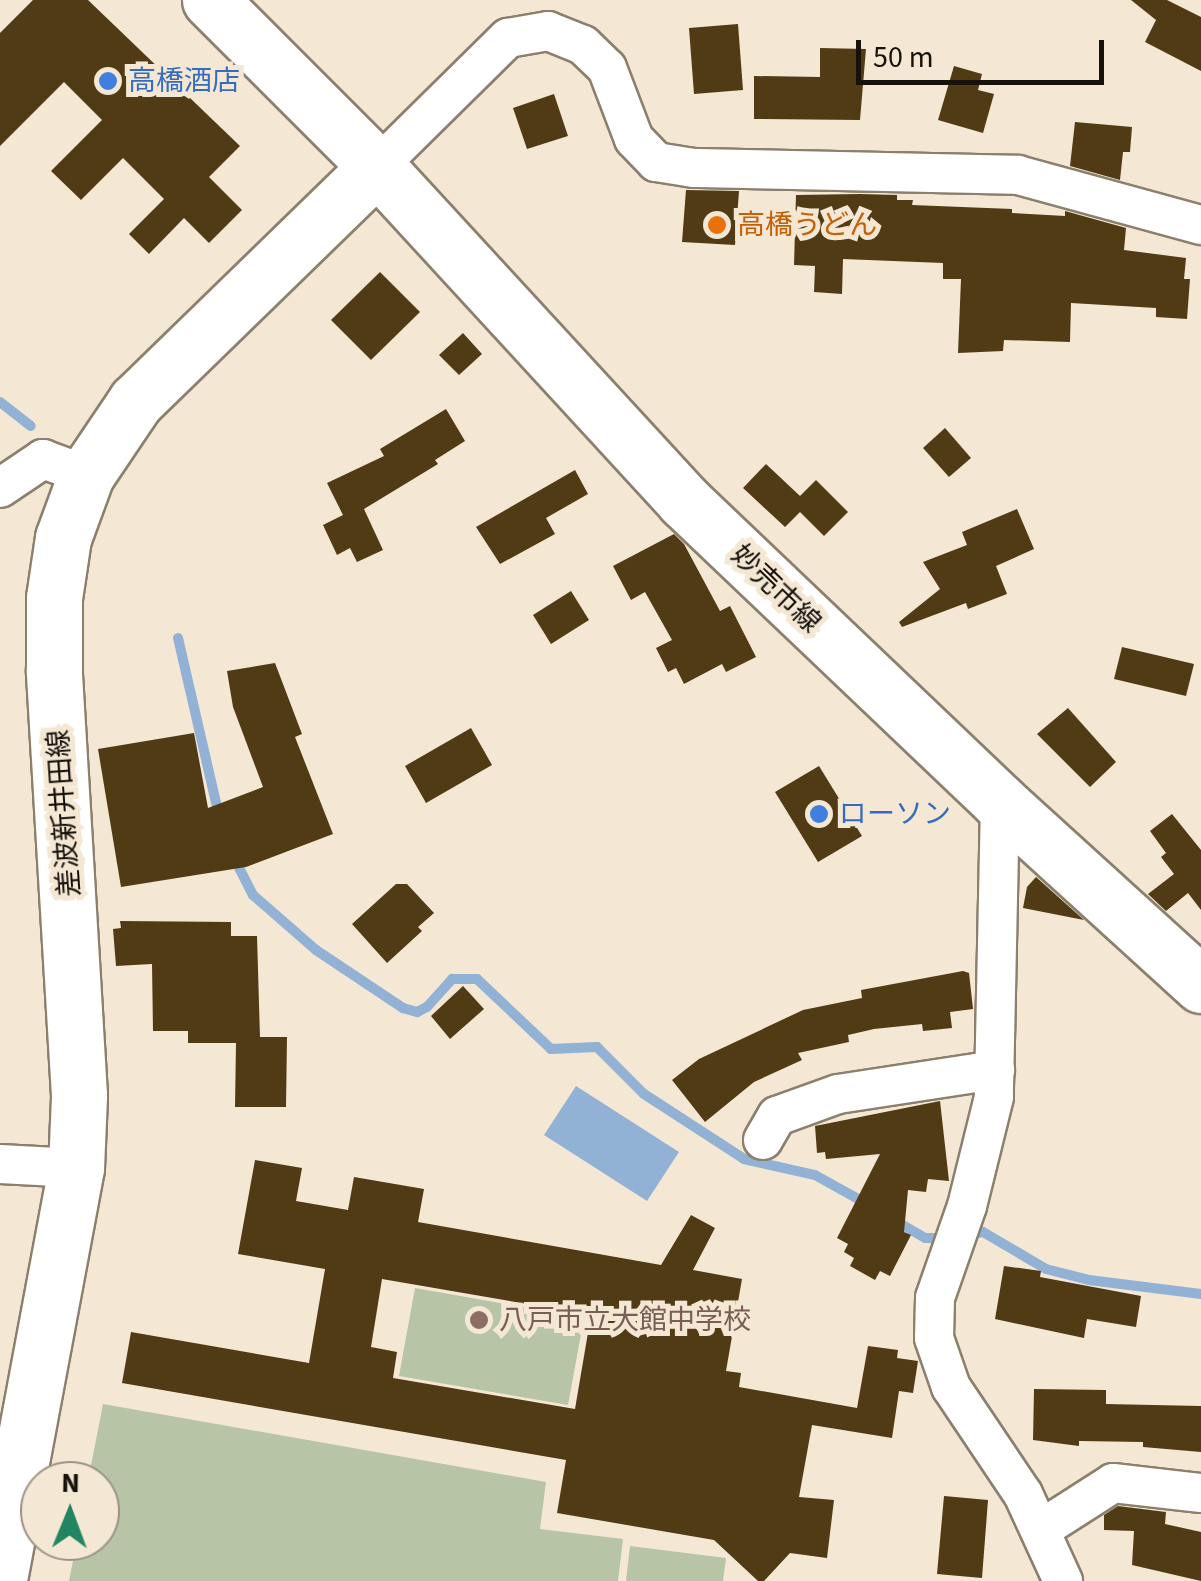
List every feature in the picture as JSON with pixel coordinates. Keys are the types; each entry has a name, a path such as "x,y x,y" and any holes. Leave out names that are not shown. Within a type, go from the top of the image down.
{"main road":[{"name":"妙売市線","path":"210,0 377,167 684,502 1000,802 1201,985"},
{"name":"差波新井田線","path":"0,1574 76,1168 78,1076 54,616 63,538 86,475 136,401 377,167"}],"street":[{"path":"377,167 508,38 548,31 583,45 607,68 634,138 656,162 694,168 1018,175 1201,225"},
{"path":"0,488 44,460 86,475"},
{"path":"1000,802 994,1096 966,1206 935,1298 934,1338 951,1387 1043,1528 1063,1581"},
{"path":"763,1140 777,1116 838,1094 996,1070"},
{"path":"0,1164 76,1168"},
{"path":"1043,1528 1113,1483 1201,1493"}],"green space":[{"path":"415,1288 584,1318 568,1405 399,1376"},
{"path":"103,1404 546,1482 540,1529 623,1539 618,1581 69,1581 73,1561 120,1561 120,1461 92,1461"},
{"path":"630,1546 726,1558 723,1581 626,1581"}],"water":[{"path":"576,1086 679,1152 647,1201 544,1135"}],"building":[{"path":"33,0 88,0 240,146 209,177 242,210 209,243 184,218 149,254 129,234 164,199 123,158 81,200 51,171 102,120 64,82 0,146 0,33"},
{"path":"1131,0 1167,0 1201,17 1201,71 1145,42 1156,20"},
{"path":"738,24 743,90 694,94 689,28"},
{"path":"820,48 866,49 860,120 754,119 754,76 820,77"},
{"path":"954,66 982,74 978,90 994,94 983,133 938,120"},
{"path":"554,94 568,136 527,149 513,108"},
{"path":"1075,122 1132,127 1130,152 1123,152 1120,180 1070,166"},
{"path":"686,190 739,191 735,245 682,242"},
{"path":"796,195 897,195 897,200 913,200 912,205 1012,209 1012,213 1065,216 1065,211 1126,228 1124,250 1186,258 1184,279 1190,279 1187,319 1156,317 1156,308 1071,303 1070,342 1004,340 1003,351 958,353 961,279 943,279 943,263 843,259 842,294 814,292 815,266 794,265"},
{"path":"380,272 420,312 371,360 331,320"},
{"path":"463,333 482,354 459,375 439,355"},
{"path":"446,409 465,441 435,460 438,464 364,509 383,550 357,562 350,548 337,555 323,525 343,515 327,483 384,456 380,449"},
{"path":"945,428 971,458 949,477 923,448"},
{"path":"766,464 800,496 816,480 848,512 824,536 800,512 785,527 743,488"},
{"path":"575,470 588,494 546,518 555,534 500,564 476,527"},
{"path":"1017,509 1034,549 996,566 1007,594 968,609 966,603 902,627 899,622 940,589 923,562 967,545 962,532"},
{"path":"674,534 684,544 720,611 730,606 756,657 726,672 722,664 684,684 676,668 668,672 656,648 672,640 645,592 631,600 613,566"},
{"path":"571,591 589,620 551,644 533,615"},
{"path":"1122,647 1194,664 1186,696 1114,679"},
{"path":"275,663 302,734 295,737 333,834 246,867 121,887 98,749 194,733 208,808 263,787 233,707 227,671"},
{"path":"1068,708 1116,762 1090,787 1037,734"},
{"path":"471,728 492,765 426,803 405,766"},
{"name":"ローソン","path":"819,766 862,836 818,862 775,792"},
{"path":"1172,814 1201,850 1201,910 1188,893 1166,911 1148,894 1174,874 1161,857 1166,853 1150,831"},
{"path":"1036,877 1084,920 1023,908 1027,887"},
{"path":"396,884 407,884 434,913 418,927 422,931 387,963 352,924"},
{"path":"120,921 231,922 231,936 257,936 260,1037 287,1037 286,1107 235,1107 236,1043 188,1043 188,1031 153,1031 152,964 116,966 113,929 121,928"},
{"path":"969,973 973,1009 950,1012 952,1028 923,1031 922,1024 874,1029 848,1035 849,1042 798,1053 802,1060 754,1082 705,1122 672,1080 699,1059 803,1010 862,998 861,990"},
{"path":"463,986 484,1009 450,1039 431,1016"},
{"path":"940,1101 949,1181 928,1179 926,1192 908,1190 904,1232 911,1235 890,1276 880,1271 875,1280 850,1266 854,1258 844,1252 848,1244 837,1238 880,1154 826,1159 825,1152 817,1153 815,1126"},
{"path":"255,1160 302,1168 296,1201 348,1210 354,1177 424,1189 418,1222 661,1265 691,1215 715,1228 693,1270 742,1279 726,1371 741,1373 739,1387 857,1408 868,1346 898,1350 897,1358 918,1361 913,1393 899,1391 892,1438 812,1425 799,1497 834,1500 827,1558 790,1553 764,1581 758,1581 714,1540 557,1513 566,1460 122,1383 131,1332 309,1363 325,1269 238,1254","holes":["382,1279 591,1315 575,1409 393,1378 397,1352 371,1347"]},
{"path":"1004,1266 1041,1271 1040,1277 1141,1296 1136,1327 1087,1319 1084,1338 995,1319"},
{"path":"1034,1389 1106,1390 1106,1404 1201,1406 1201,1452 1143,1447 1143,1442 1079,1441 1079,1446 1033,1440"},
{"path":"944,1496 988,1500 982,1578 937,1574"},
{"path":"1118,1506 1166,1512 1165,1524 1201,1532 1201,1581 1132,1565 1134,1531 1104,1530 1104,1515"}],"waterway":[{"path":"0,402 31,426"},
{"path":"178,638 219,816"},
{"path":"233,856 253,895 316,950 403,1008 417,1012 427,1007 452,979 477,979 551,1049 597,1047 644,1094 744,1159 815,1175 867,1204"},
{"path":"894,1220 925,1238 947,1238"},
{"path":"964,1235 983,1232 1046,1269 1089,1280 1201,1294"}],"place":[{"name":"高橋酒店","path":"108,81"},
{"name":"高橋うどん","path":"717,225"},
{"name":"ローソン","path":"819,814"},
{"name":"八戸市立大館中学校","path":"479,1320"}]}
